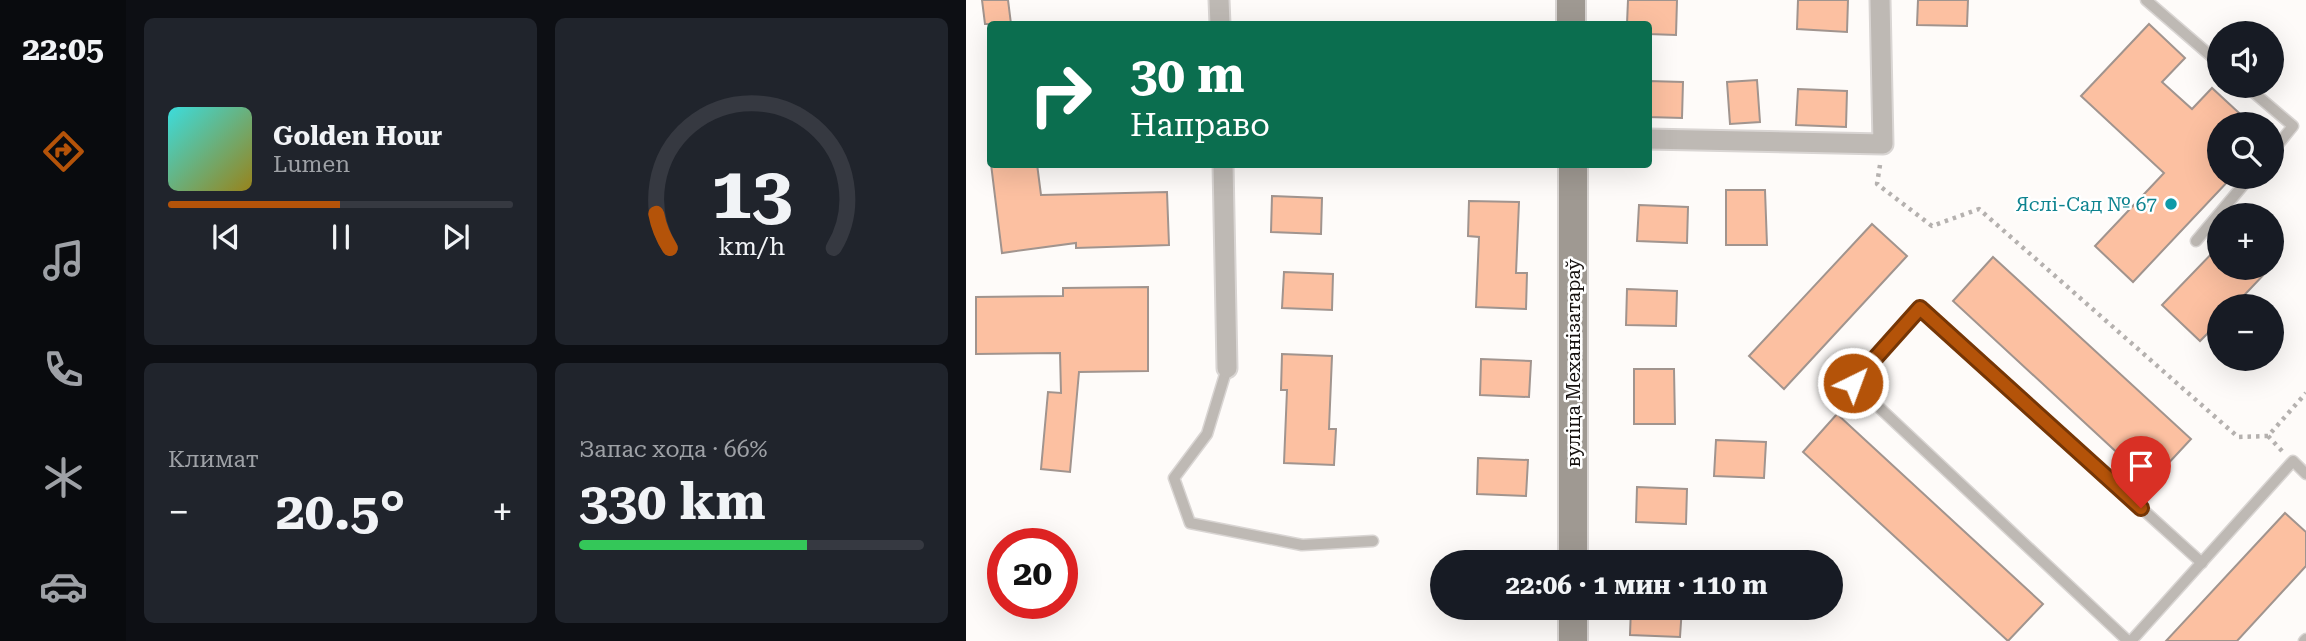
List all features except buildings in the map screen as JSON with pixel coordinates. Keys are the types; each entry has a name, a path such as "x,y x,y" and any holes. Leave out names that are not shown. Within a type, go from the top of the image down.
{"main road":[{"path":"1571,0 1571,21"},
{"name":"вуліца Механізатараў","path":"1573,168 1573,550"},
{"path":"1573,620 1573,641"}],"street":[{"path":"1219,0 1220,21"},
{"path":"1652,139 1883,144 1880,0"},
{"path":"1223,168 1227,368"}],"lane":[{"path":"2146,0 2207,52"},
{"path":"2260,98 2277,112"},
{"path":"2284,118 2293,126 2284,137"},
{"path":"2196,242 2240,189"},
{"path":"2202,563 1920,308 1853,383 2130,641 2202,563 2293,461 2306,474"},
{"path":"1227,368 1207,434 1174,478 1190,523 1302,545 1374,541"}],"path":[{"path":"1877,184 1932,226 1979,209 2238,437 2268,436 2306,393"},
{"path":"2268,436 2293,461"}],"place":[{"name":"Яслі-Сад № 67","path":"2171,204"}],"route":[{"path":"1853,383 1920,308 2141,508"}]}
